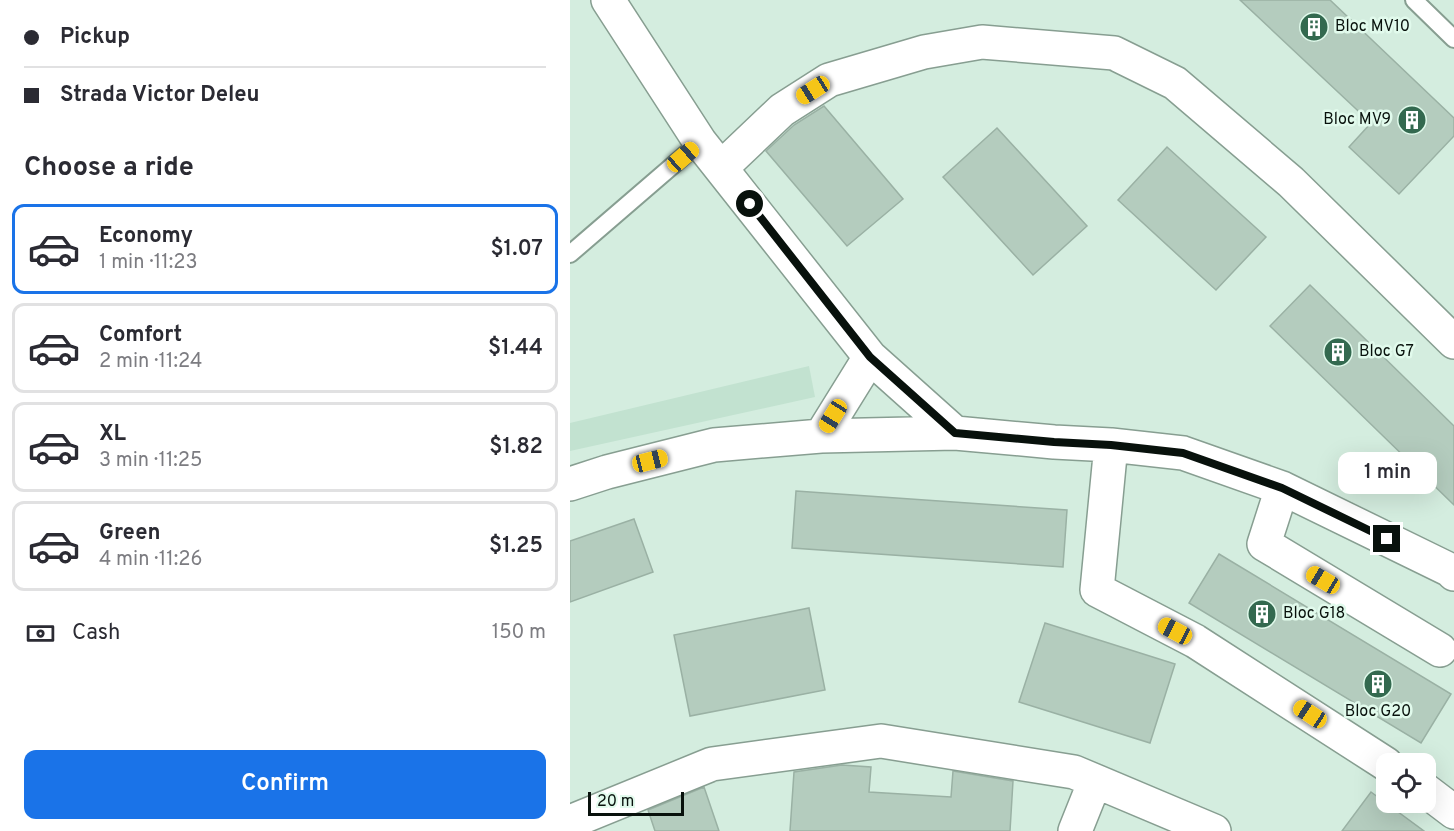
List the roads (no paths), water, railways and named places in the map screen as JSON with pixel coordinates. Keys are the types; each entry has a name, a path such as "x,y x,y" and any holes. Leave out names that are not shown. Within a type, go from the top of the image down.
{"street":[{"path":"608,0 700,142 870,357 955,433"},
{"path":"721,168 782,110 829,80 903,58 982,42 1114,53 1175,83 1292,182 1454,342"},
{"path":"821,435 870,357"},
{"path":"570,484 607,472 714,445 821,435 955,433 1111,445 1183,453 1282,488 1453,570"},
{"path":"1111,445 1097,590 1195,641 1376,758"},
{"path":"1282,488 1264,544 1440,651"},
{"path":"570,822 712,764 881,741 1074,772 1214,831"},
{"path":"1075,831 1095,781"},
{"path":"1436,798 1454,812"}],"lane":[{"path":"1414,0 1454,39"},
{"path":"570,254 700,142"}],"place":[{"name":"Bloc MV10","path":"1314,27"},
{"name":"Bloc MV9","path":"1412,120"},
{"name":"Bloc G7","path":"1338,352"},
{"name":"Bloc G18","path":"1262,614"},
{"name":"Bloc G20","path":"1378,684"}]}
